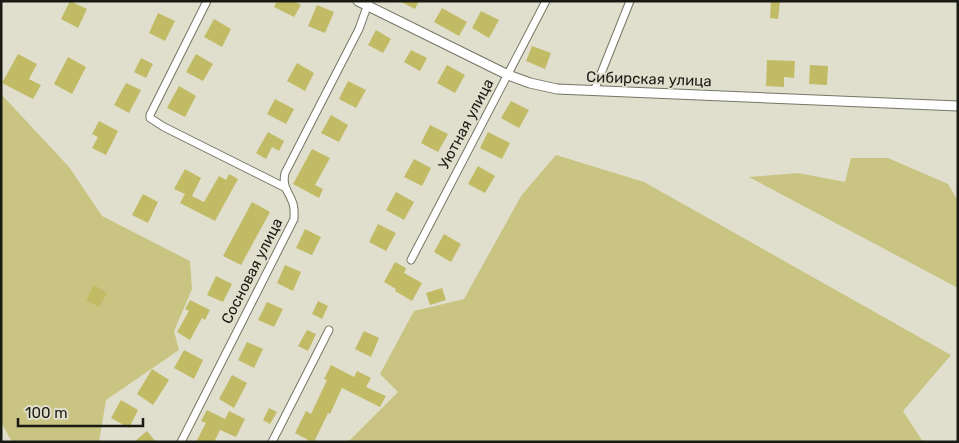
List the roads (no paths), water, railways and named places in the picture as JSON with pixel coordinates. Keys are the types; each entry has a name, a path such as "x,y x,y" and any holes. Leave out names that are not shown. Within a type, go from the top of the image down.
{"street":[{"path":"207,1 150,118 164,128 284,187 285,173 358,29 365,3"},
{"name":"Уютная улица","path":"411,260 546,1"},
{"path":"594,91 630,1"},
{"name":"Сибирская улица","path":"365,3 508,75 530,83 557,89 958,106"},
{"name":"Сосновая улица","path":"181,442 294,219 293,203 284,187"},
{"path":"272,442 329,330"}]}
